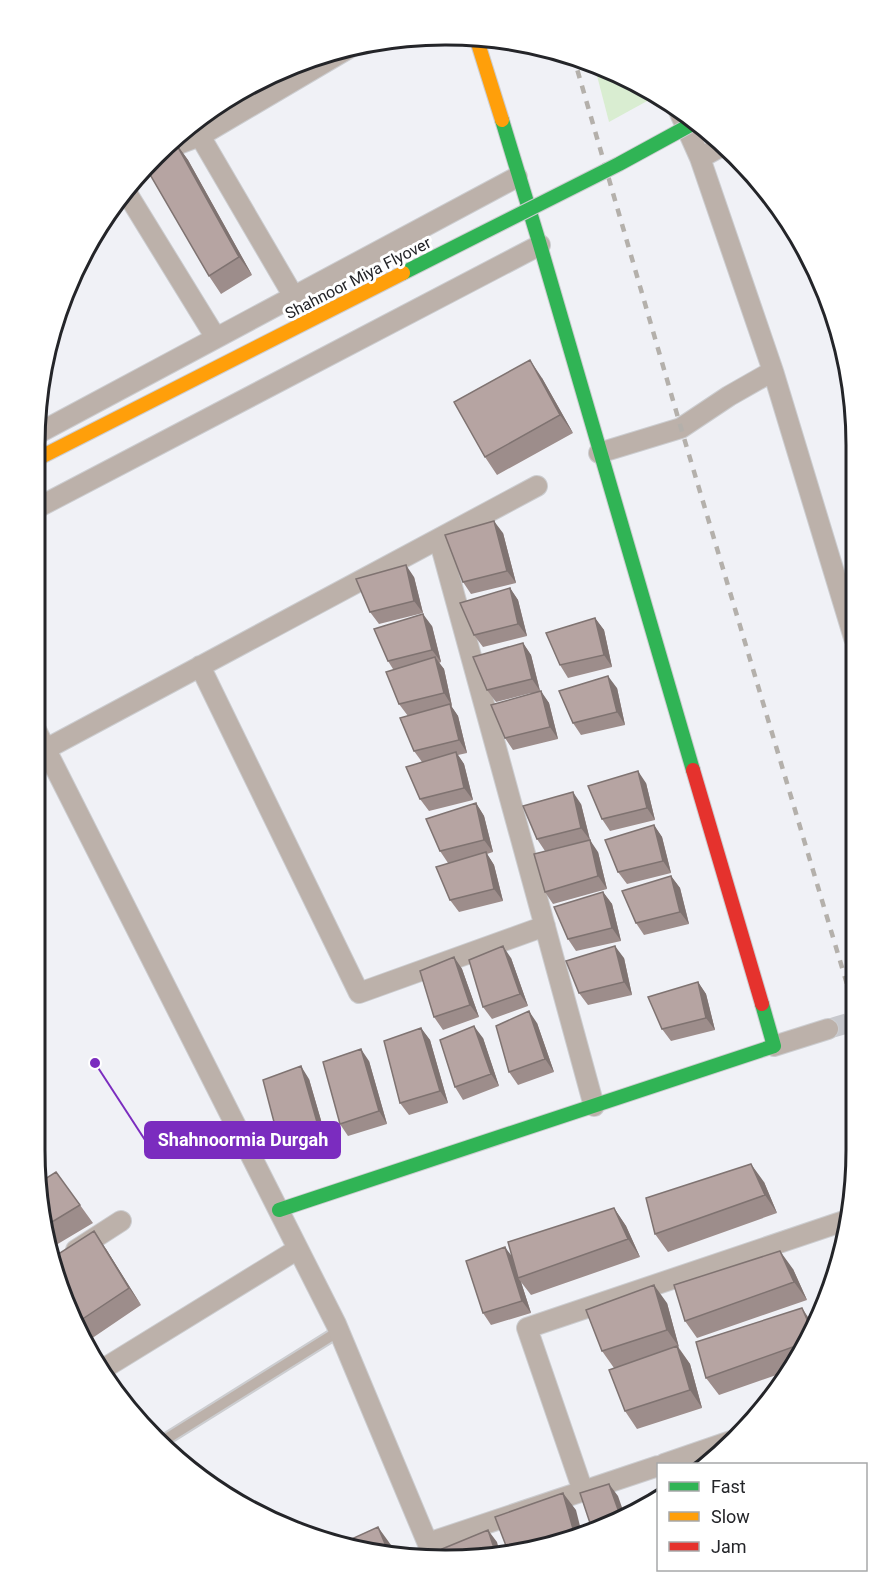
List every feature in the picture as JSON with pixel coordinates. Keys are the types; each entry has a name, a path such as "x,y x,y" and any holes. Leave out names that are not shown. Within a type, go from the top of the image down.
{"street":[{"path":"479,47 517,177 540,245 774,1046"},
{"path":"183,142 200,136 318,66"},
{"path":"685,125 700,159 773,371 846,612"},
{"name":"Shahnoor Miya Flyover","path":"45,455 599,174 687,127"},
{"path":"200,136 294,297"},
{"path":"700,159 716,150"},
{"path":"46,429 517,177"},
{"path":"130,199 216,338"},
{"path":"45,505 540,245"},
{"path":"599,453 681,428 729,396 773,371"},
{"path":"537,486 46,749 339,1331 431,1549 583,1491 657,1466"},
{"path":"439,539 594,1106"},
{"path":"200,666 359,993 545,926"},
{"path":"279,1210 828,1029"},
{"path":"63,1258 122,1221"},
{"path":"583,1491 527,1328 839,1223"},
{"path":"108,1366 298,1249"},
{"path":"667,1463 715,1446"}],"lane":[{"path":"167,1438 339,1331"}],"green space":[{"path":"597,74 648,100 609,122"}],"building":[{"path":"178,147 239,257 209,276 150,175"},
{"path":"530,360 560,415 485,457 454,402"},
{"path":"494,521 507,571 463,582 445,535"},
{"path":"406,565 414,601 370,612 356,579"},
{"path":"510,588 518,624 474,635 460,603"},
{"path":"423,614 432,650 388,661 374,629"},
{"path":"595,618 604,655 560,665 546,633"},
{"path":"523,643 532,679 487,690 473,657"},
{"path":"435,657 444,693 399,704 386,672"},
{"path":"608,676 617,712 573,723 559,691"},
{"path":"541,691 550,727 505,738 491,705"},
{"path":"450,704 459,740 414,751 400,718"},
{"path":"456,752 464,788 420,799 406,767"},
{"path":"638,771 647,808 602,819 588,786"},
{"path":"573,792 581,828 537,839 523,806"},
{"path":"476,803 484,840 440,851 426,819"},
{"path":"654,825 663,861 618,872 605,840"},
{"path":"590,840 598,876 545,892 534,854"},
{"path":"486,852 494,889 450,900 436,867"},
{"path":"671,876 680,912 636,923 622,891"},
{"path":"603,892 612,928 568,939 554,907"},
{"path":"503,946 520,994 483,1007 469,960"},
{"path":"615,946 624,982 579,993 566,961"},
{"path":"454,957 470,1005 434,1017 420,971"},
{"path":"698,982 706,1018 662,1029 648,997"},
{"path":"529,1011 545,1059 509,1072 496,1026"},
{"path":"474,1026 491,1074 455,1087 440,1040"},
{"path":"421,1028 440,1091 400,1103 384,1041"},
{"path":"361,1049 379,1111 340,1124 323,1062"},
{"path":"301,1066 319,1129 279,1141 263,1080"},
{"path":"751,1164 765,1195 655,1234 646,1198"},
{"path":"56,1172 80,1205 52,1222 48,1202 46,1178"},
{"path":"614,1208 628,1239 518,1278 508,1242"},
{"path":"94,1231 129,1288 82,1319 59,1253"},
{"path":"505,1247 522,1301 483,1313 466,1261"},
{"path":"780,1251 794,1282 685,1321 674,1285"},
{"path":"654,1285 667,1330 602,1351 586,1310"},
{"path":"802,1308 808,1321 794,1347 706,1378 696,1342"},
{"path":"677,1346 690,1390 625,1411 609,1370"},
{"path":"609,1484 619,1511 590,1523 580,1493"},
{"path":"563,1493 573,1529 506,1545 495,1517"},
{"path":"378,1527 386,1546 367,1542 352,1539"},
{"path":"488,1530 494,1547 446,1550 442,1549"}],"tunnel":[{"path":"828,1029 846,1024"}],"railway":[{"path":"576,67 681,428 846,981"}],"traffic: fast":[{"path":"502,120 693,770"},
{"path":"403,273 619,164 687,127"},
{"path":"279,1210 774,1046 762,1004"}],"traffic: slow":[{"path":"479,47 502,120"},
{"path":"45,455 403,273"}],"traffic: jam":[{"path":"693,770 762,1004"}],"place":[{"name":"Shahnoormia Durgah","path":"95,1063"}]}
